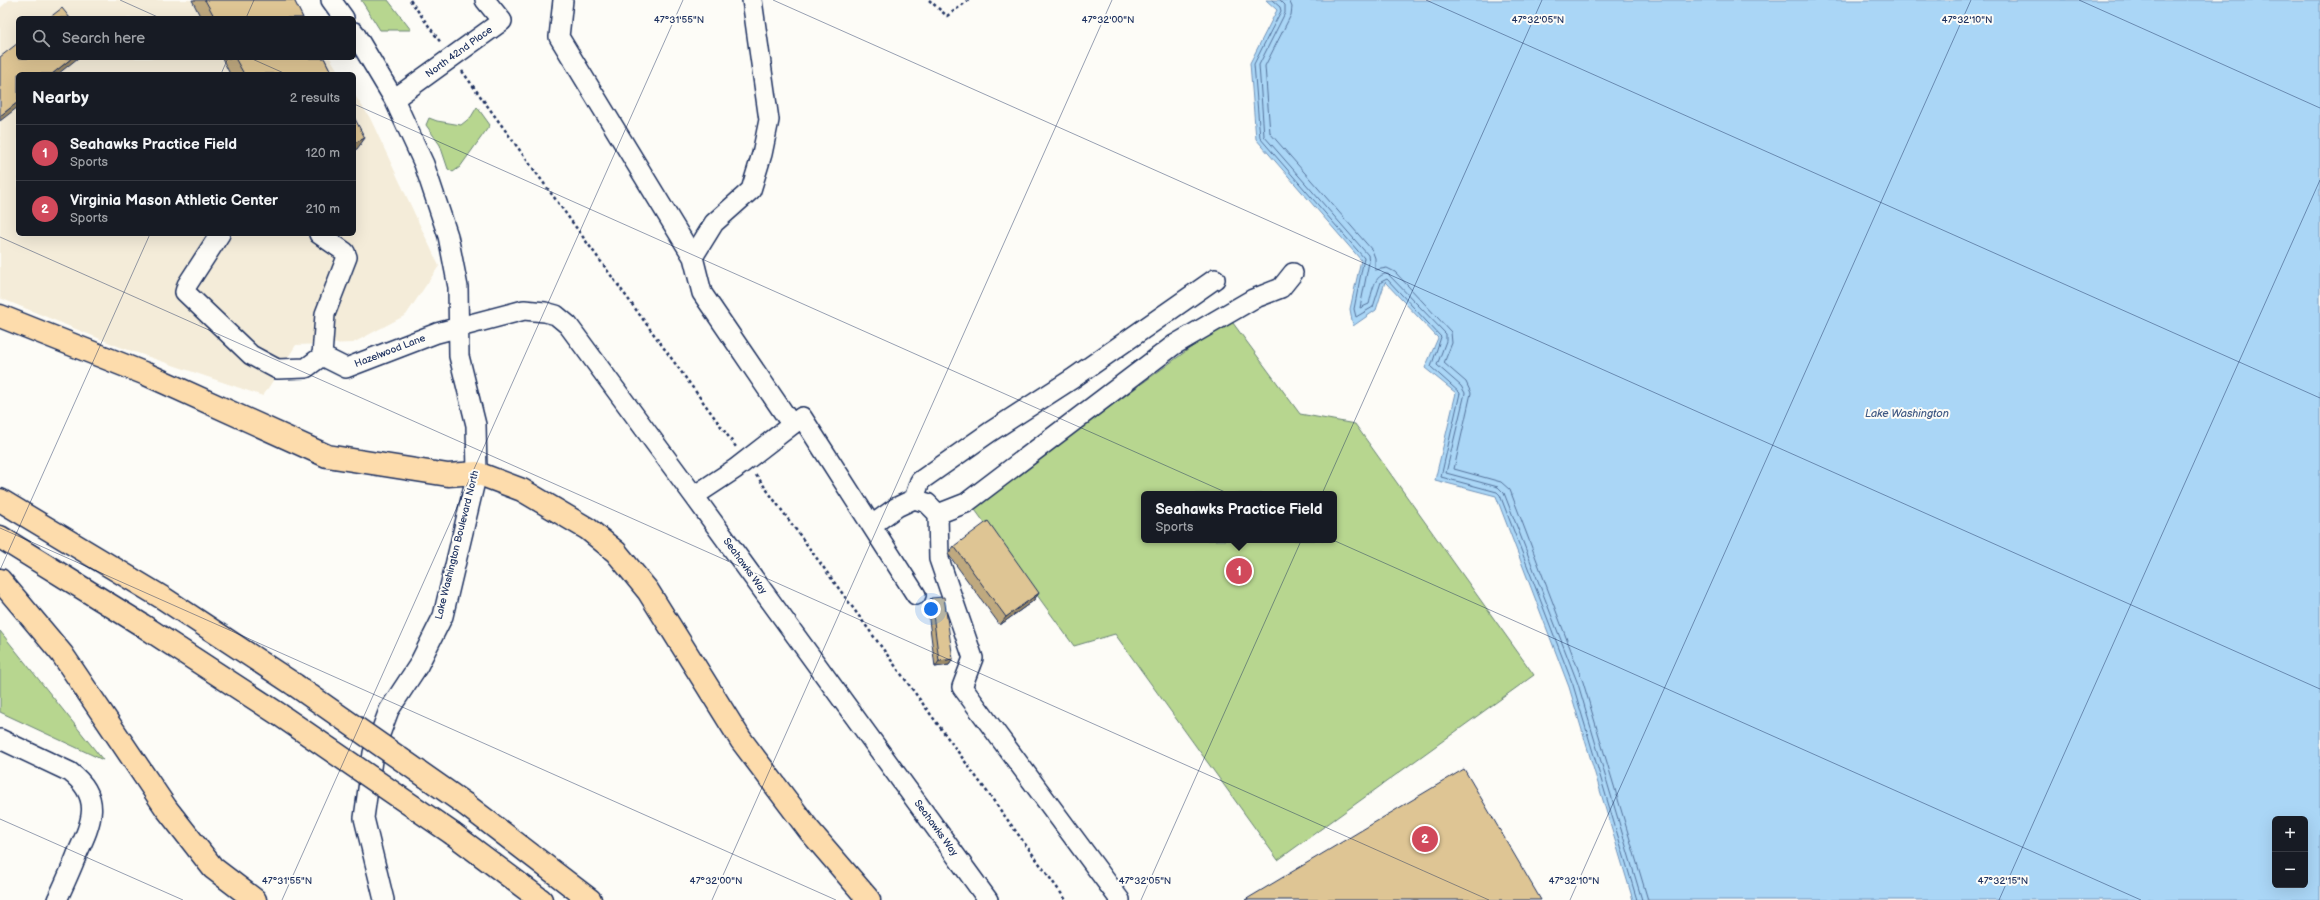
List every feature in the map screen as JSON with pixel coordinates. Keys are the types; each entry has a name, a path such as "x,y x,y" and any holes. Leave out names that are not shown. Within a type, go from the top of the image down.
{"highway":[{"path":"0,316 146,374 327,456 448,476 477,473 522,490 588,529 616,552 648,591 741,740 809,830 870,900"},
{"path":"0,500 162,598 295,685 465,804 590,900"},
{"path":"0,537 142,625 280,715 453,834 541,900"},
{"path":"0,580 62,654 166,808 213,868 255,900"}],"street":[{"path":"331,0 343,16"},
{"name":"North 42nd Place","path":"394,99 502,21 485,0"},
{"path":"563,0 559,37 693,257 702,293 792,425"},
{"path":"693,257 714,223 751,190 762,154 769,120 752,0"},
{"name":"Lake Washington Boulevard North","path":"356,35 394,99 424,164 448,236 458,287 460,326 459,356 476,425 477,473 442,616 418,666 389,710 373,753 364,818 384,900"},
{"path":"219,236 187,285 185,292 251,355 277,370 306,368 322,356 325,314 347,257 345,252 322,236"},
{"path":"938,514 966,504 1174,346 1253,299 1281,288 1293,273"},
{"path":"914,499 920,481 990,432 1072,379 1215,279"},
{"name":"Seahawks Way","path":"460,326 524,310 545,312 556,316 577,336 988,900"},
{"name":"Hazelwood Lane","path":"322,356 346,368 460,326"},
{"path":"694,496 735,469 802,417 916,595"},
{"path":"872,525 896,507 914,499 927,504 938,514 939,559 973,658 962,687 1120,900"},
{"path":"0,739 70,772 80,779 91,800 90,826 57,900"}],"path":[{"path":"410,0 443,46"},
{"path":"928,0 947,16 969,0"},
{"path":"460,70 740,452"},
{"path":"752,470 1066,900"}],"shaded area":[{"path":"9,0 291,0 302,16 16,16 16,60 331,60 339,72 16,72 16,236 356,236 356,97 370,118 439,266 406,315 353,343 296,345 263,396 120,347 0,298 0,8"}],"green space":[{"path":"361,0 388,0 411,30 380,30"},
{"path":"477,107 490,125 460,167 453,172 448,169 440,145 426,125 429,118 437,121 461,125 471,117"},
{"path":"1230,319 1300,414 1355,424 1534,675 1278,860 1115,634 1074,646 973,507"},
{"path":"0,631 103,760 0,712"}],"water":[{"name":"Lake Washington","path":"1266,0 2320,0 2320,900 1633,900 1569,687 1496,496 1435,480 1456,393 1425,368 1438,338 1385,282 1376,310 1353,326 1350,309 1361,260 1256,139 1250,63 1277,10"}],"building":[{"path":"205,0 294,0 302,16 214,16"},
{"path":"62,8 68,16 52,16"},
{"path":"16,45 16,60 70,60 54,72 16,72 16,104 0,116 0,57"},
{"path":"236,60 325,60 331,72 243,72"},
{"path":"356,121 365,138 356,142"},
{"path":"988,521 1039,593 1006,617 954,546"},
{"path":"944,597 953,659 939,661 931,598"},
{"path":"1464,769 1541,900 1245,900"}],"place":[{"name":"Seahawks Practice Field","path":"1239,571"},
{"name":"Virginia Mason Athletic Center","path":"1425,839"}]}
